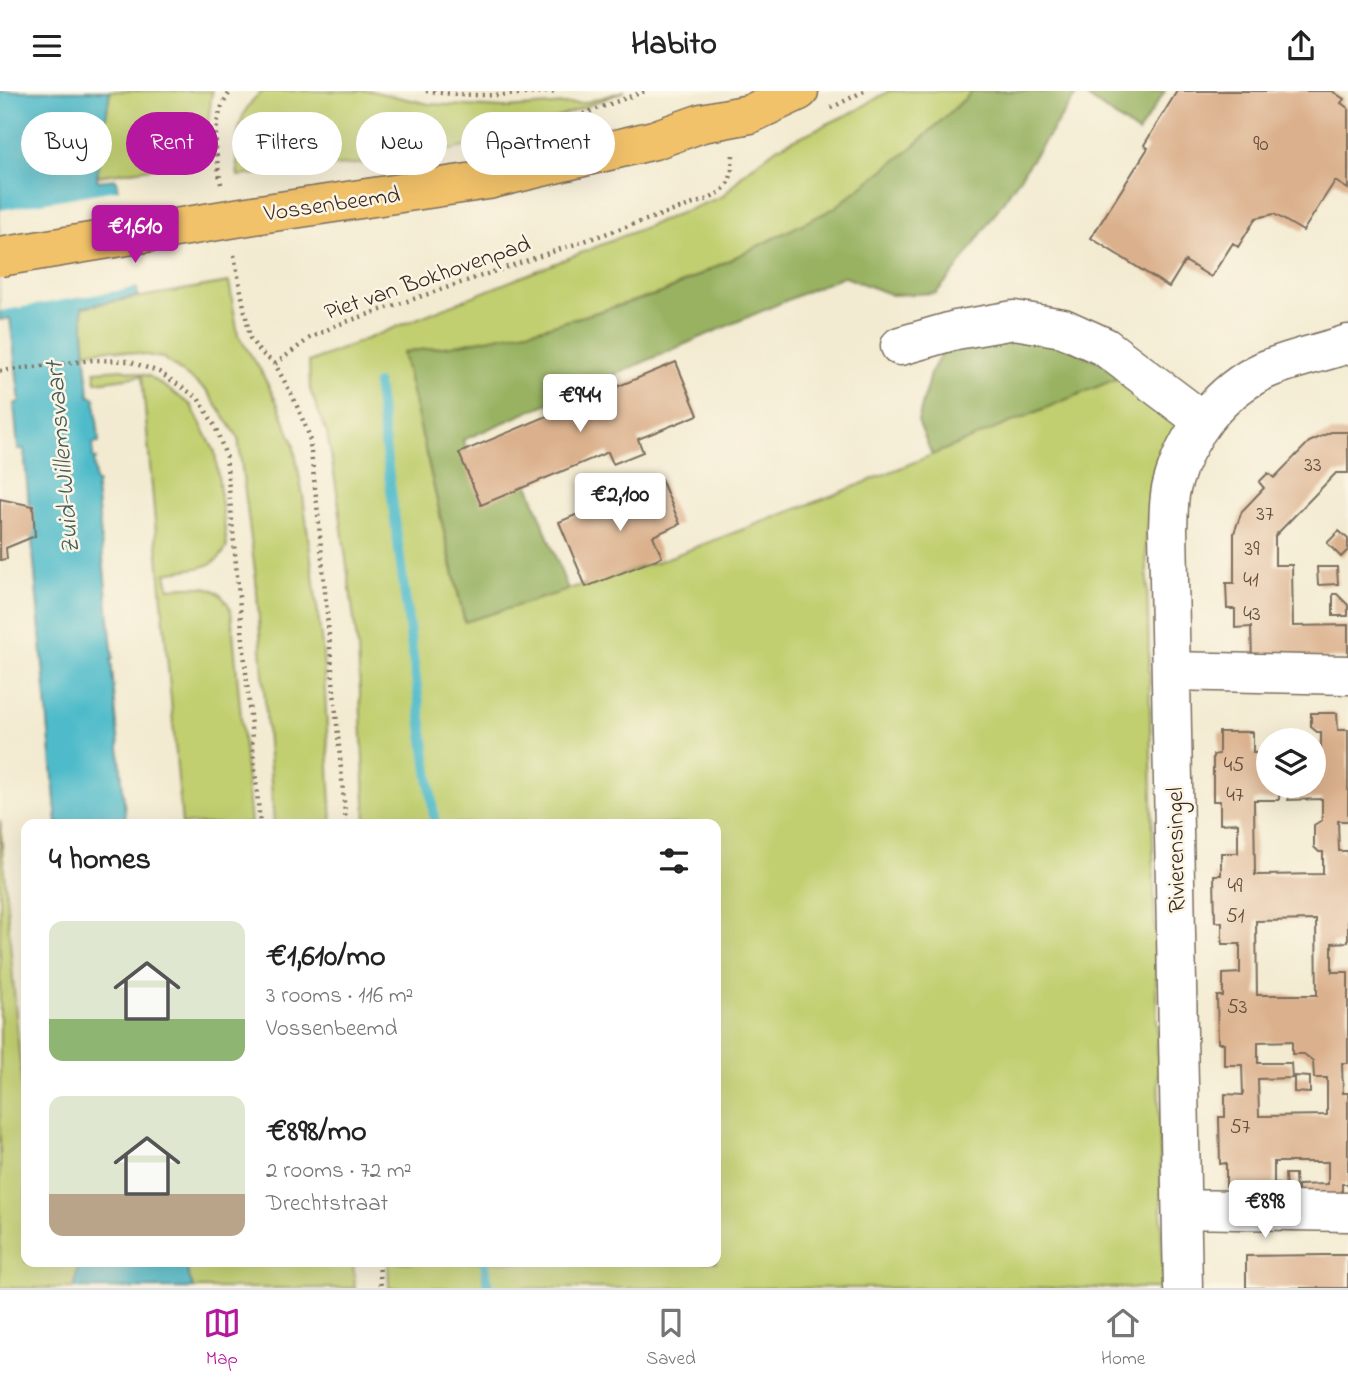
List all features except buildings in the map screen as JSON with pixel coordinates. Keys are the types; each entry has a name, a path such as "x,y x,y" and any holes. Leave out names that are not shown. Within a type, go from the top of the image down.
{"main road":[{"name":"Vossenbeemd","path":"702,123 736,91"},
{"name":"Vossenbeemd","path":"0,257 488,180 654,139 702,123 750,114 799,91"}],"street":[{"path":"900,346 957,330 1014,320 1063,328 1105,347 1203,421"},
{"name":"Rivierensingel","path":"1183,1288 1168,528 1171,487 1185,447 1226,395 1264,370 1348,344"},
{"path":"1171,671 1348,675"},
{"path":"1183,1209 1348,1212"}],"path":[{"path":"426,91 517,96 556,91"},
{"name":"Piet van Bokhovenpad","path":"346,819 309,435 275,364 310,338 337,325 711,198 726,190 732,174 733,151"},
{"path":"0,372 93,361 128,361 159,372 198,398 215,426 226,456 260,819"},
{"path":"379,1267 381,1288"}],"green space":[{"path":"110,91 212,91 209,112 126,112 126,172 112,174 112,112 107,112"},
{"path":"263,91 371,91 429,104 504,108 583,103 625,91 572,112 461,112 461,148 447,151 447,112 356,112 356,164 342,165 342,112 245,112"},
{"path":"889,91 973,91 913,147 833,209 664,292 543,328 451,346 403,352 464,621 657,562 844,491 1128,374 1185,414 1152,495 1146,530 1163,1288 389,1288 388,1267 721,1267 721,819 366,819 358,650 337,491 327,433 310,390 309,362 723,196 745,172 778,147 855,111"},
{"path":"973,91 1079,91 957,269 936,293 892,295 843,276 463,440 484,489 525,476 568,590 465,622 403,352 451,346 543,328 665,292 833,209 913,147"},
{"path":"1079,91 1165,91 1138,133"},
{"path":"229,282 238,335 261,371 293,442 303,496 323,654 332,819 274,819 256,579 238,437 207,391 163,358 110,349 86,352 82,307"},
{"path":"1011,323 1128,374 932,455 918,421 930,374 954,332"},
{"path":"122,369 149,376 191,405 215,452 227,546 222,555 209,565 166,573 169,588 206,587 226,600 231,610 251,819 182,819 142,376 96,382 95,371"},
{"path":"0,820 21,1076 21,1267 77,1267 75,1288 0,1288"},
{"path":"186,1267 353,1267 355,1288 193,1288"}],"water":[{"name":"Zuid-Willemsvaart","path":"0,91 110,91 107,112 21,112 21,175 97,175 98,181 116,179 138,296 82,307 89,396 95,398 99,442 93,443 93,458 96,459 95,482 98,483 96,488 126,819 57,819 24,449 18,449 14,404 20,402 10,318 0,320"},
{"path":"77,1267 186,1267 193,1288 75,1288"}],"pier":[{"path":"122,189 140,287 0,311 0,210"}],"waterway":[{"path":"377,384 434,819"},
{"path":"486,1267 488,1288"}]}
